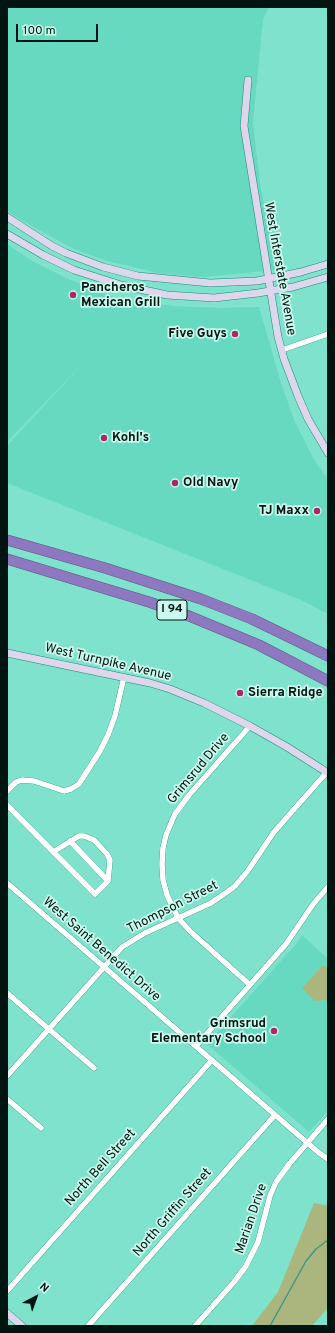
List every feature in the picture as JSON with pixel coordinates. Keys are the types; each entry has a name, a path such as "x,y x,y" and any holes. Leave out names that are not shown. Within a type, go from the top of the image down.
{"highway":[{"name":"I 94","path":"7,540 105,568 201,599 252,619 300,641 328,656"},
{"name":"I 94","path":"7,559 171,609 222,629 280,655 328,681"},
{"path":"7,564 122,594"}],"street":[{"name":"West Interstate Avenue","path":"248,80 244,126 270,291 282,350 291,380 304,409 328,453"},
{"path":"7,217 46,243 66,253 103,267 129,274 164,280 210,283 268,279 301,272 328,264"},
{"path":"7,234 43,255 70,268 109,282 167,295 214,298 298,286 328,277"},
{"path":"282,350 328,334"},
{"name":"West Turnpike Avenue","path":"7,653 150,683 180,693 250,726 328,773"},
{"path":"7,790 16,782 22,780 34,781 60,790 68,790 77,786 97,757 108,735 115,716 124,677"},
{"name":"Grimsrud Drive","path":"250,726 184,801 176,814 168,828 163,848 162,872 167,895 178,918 191,932 250,984"},
{"name":"Thompson Street","path":"7,1076 104,967 129,942 145,932 211,903 234,887 247,872 274,832 328,773"},
{"path":"7,805 53,852 95,894 108,881 110,860 107,854 94,840 84,836 79,836 53,852"},
{"path":"70,841 108,881"},
{"name":"West Saint Benedict Drive","path":"7,883 307,1143 328,1159"},
{"path":"196,1046 290,939 314,903 328,887"},
{"path":"7,993 94,1068"},
{"name":"North Bell Street","path":"7,1291 212,1060"},
{"path":"7,1099 41,1128"},
{"name":"North Griffin Street","path":"88,1326 275,1114"},
{"name":"Marian Drive","path":"195,1326 234,1282 248,1262 258,1242 270,1196 276,1182 290,1163 328,1119"},
{"path":"7,1313 22,1326"}],"shaded area":[{"path":"7,7 269,7 263,19 253,122 260,184 277,270 203,277 159,273 107,261 74,249 14,216 7,210"},
{"path":"7,244 34,262 66,278 121,300 173,306 223,308 259,307 281,383 295,422 314,460 328,479 328,614 301,600 7,483 7,446 87,359 7,442"},
{"name":"Grimsrud Elementary School","path":"302,935 328,959 328,1111 309,1132 207,1044 296,944"},
{"path":"323,965 328,969 328,1000 315,1001 302,988"},
{"path":"314,1203 328,1206 328,1308 312,1326 252,1326 278,1292"}],"waterway":[{"path":"270,1326 306,1261 316,1249 328,1240"}],"place":[{"name":"Pancheros Mexican Grill","path":"73,295"},
{"name":"Five Guys","path":"235,334"},
{"name":"Kohl's","path":"104,438"},
{"name":"Old Navy","path":"175,483"},
{"name":"TJ Maxx","path":"317,511"},
{"name":"Sierra Ridge","path":"240,693"},
{"name":"Grimsrud Elementary School","path":"274,1031"}]}
